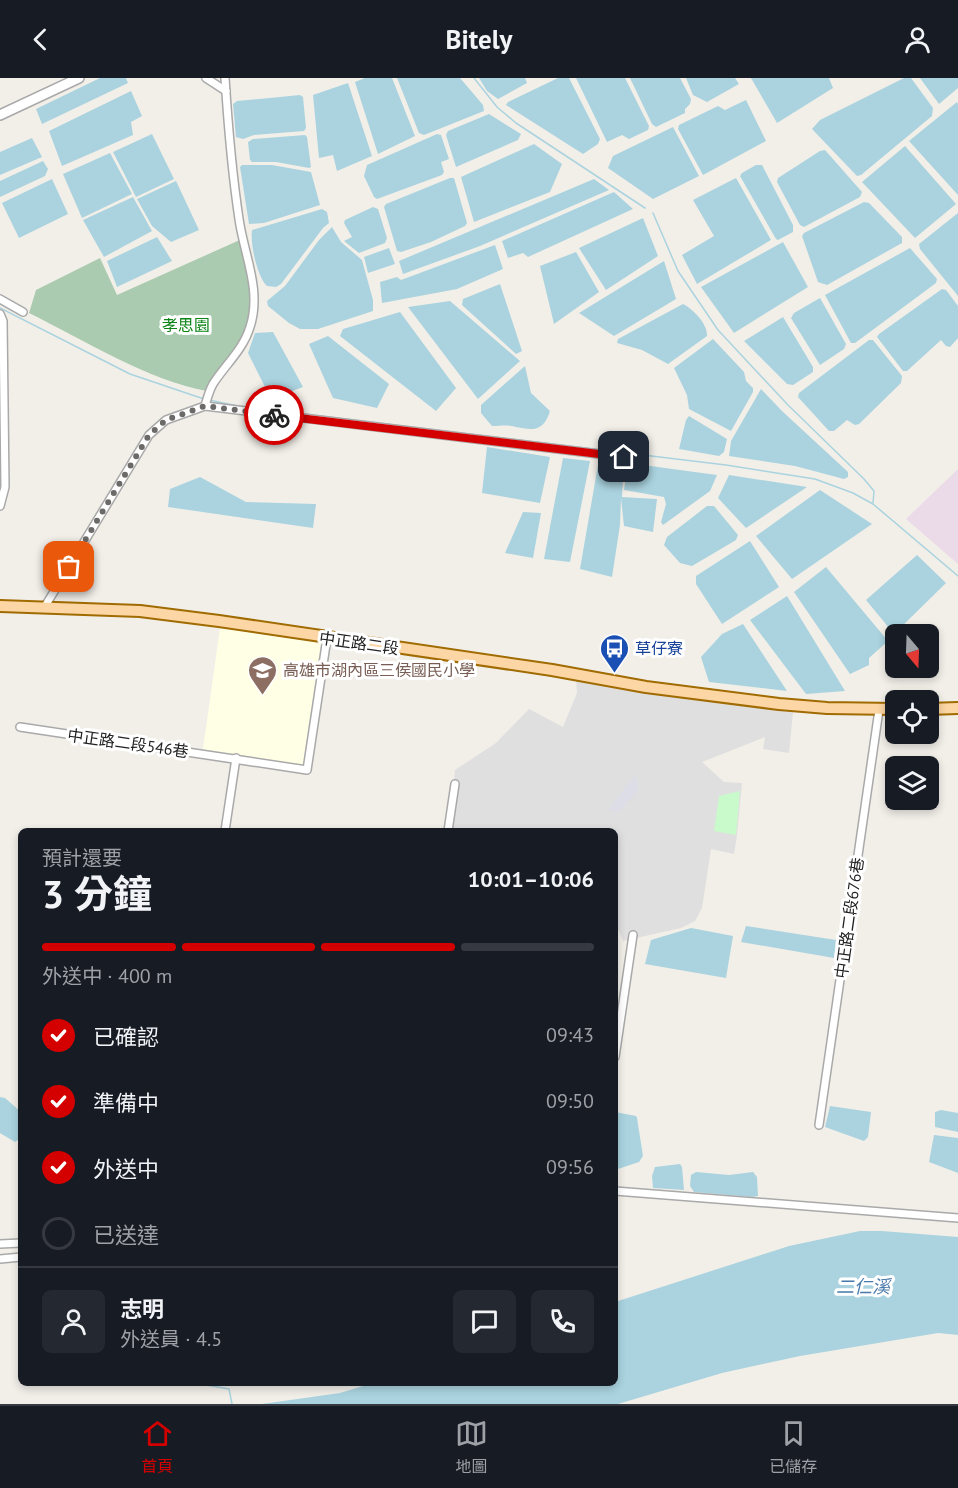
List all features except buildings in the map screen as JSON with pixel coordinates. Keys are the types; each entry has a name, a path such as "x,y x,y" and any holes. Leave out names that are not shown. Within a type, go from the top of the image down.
{"main road":[{"name":"中正路二段","path":"0,606 140,611 552,670 646,687 779,704 885,710"},
{"path":"939,709 958,708"}],"street":[{"path":"0,116 79,78"},
{"path":"206,78 225,91"},
{"path":"205,405 212,386 236,355 250,327 254,300 253,280 239,223 225,78"},
{"path":"0,299 23,312"},
{"path":"0,506 5,487 3,321 1,314"},
{"path":"44,608 149,435 166,420 205,405 624,457"},
{"name":"中正路二段546巷","path":"20,727 307,770 327,638"},
{"name":"中正路二段676巷","path":"819,1125 879,710"},
{"path":"225,828 236,758"},
{"path":"448,828 455,784"},
{"path":"618,1037 633,935"},
{"path":"618,1191 958,1218"},
{"path":"0,1244 18,1243"},
{"path":"0,1258 18,1257"}],"shaded area":[{"path":"958,469 958,564 906,519"},
{"name":"高雄市湖內區三侯國民小學","path":"220,628 321,643 303,765 203,749"},
{"name":"草仔寮","path":"576,680 793,712 789,753 763,749 765,737 702,762 724,782 742,783 737,835 734,854 711,849 702,908 695,921 681,928 623,941 618,929 618,828 450,828 455,770 496,743 529,709 563,727 577,693"},
{"path":"635,775 639,790 618,812 608,810"}],"green space":[{"name":"孝思園","path":"242,239 249,269 252,298 248,326 234,355 215,377 207,391 185,386 139,369 29,313 36,290 100,258 117,295"},
{"path":"740,791 736,835 714,831 719,796"}],"water":[{"path":"100,78 126,78 128,83 42,124 36,109"},
{"path":"365,78 392,78 415,136 378,154 355,82"},
{"path":"397,78 460,78 483,105 484,111 424,135 419,133"},
{"path":"479,78 525,78 527,83 498,99 487,91"},
{"path":"558,78 569,78 600,139 598,144 583,154 506,105"},
{"path":"576,78 625,78 649,126 648,130 629,139 622,135 607,142"},
{"path":"630,78 680,78 691,99 690,104 685,109 685,113 656,127 652,124"},
{"path":"686,78 735,78 739,84 707,102 693,95"},
{"path":"751,78 829,78 833,88 777,123"},
{"path":"904,78 911,78 933,108 932,116 857,176 812,129 820,120"},
{"path":"920,78 958,78 958,88 939,104"},
{"path":"348,83 372,156 337,171 333,155 319,158 313,95"},
{"path":"131,91 142,116 131,122 133,135 62,166 49,131"},
{"path":"300,95 303,97 306,128 304,131 254,135 243,139 236,137 233,104 237,101"},
{"path":"746,100 766,141 703,175 678,129 679,125 718,106 725,110"},
{"path":"957,102 958,104 958,195 909,141"},
{"path":"489,114 521,134 518,140 456,167 446,135 448,131"},
{"path":"673,127 699,176 653,199 608,168 613,156"},
{"path":"152,134 174,179 136,197 113,152"},
{"path":"437,134 441,135 449,159 441,162 444,172 442,175 377,199 374,197 364,176 367,165"},
{"path":"305,135 311,167 309,168 250,160 248,142 253,139"},
{"path":"32,138 42,157 0,175 0,152"},
{"path":"534,144 562,164 550,192 474,222 461,177"},
{"path":"905,146 956,204 915,238 862,182"},
{"path":"825,150 862,192 860,197 804,227 800,225 777,182 778,178"},
{"path":"110,153 132,194 82,218 63,174"},
{"path":"43,161 48,169 45,176 0,197 0,181"},
{"path":"242,165 272,165 311,172 320,205 264,223 249,224 240,167"},
{"path":"756,165 762,165 793,225 793,232 778,240 740,176"},
{"path":"454,178 467,223 465,226 431,242 401,252 397,251 384,207 386,204"},
{"path":"736,178 771,240 697,284 682,255 714,236 693,200"},
{"path":"52,179 68,214 19,238 2,203"},
{"path":"594,179 609,190 480,246 403,274 399,261"},
{"path":"176,181 199,230 171,242 152,226 137,199"},
{"path":"614,192 633,209 528,257 523,253 508,258 502,241"},
{"path":"133,197 152,231 104,257 83,220"},
{"path":"864,202 869,203 902,237 902,243 827,285 818,282 802,236"},
{"path":"373,207 378,209 387,238 385,243 359,253 344,241 352,237 344,223 345,220"},
{"path":"322,209 327,212 329,223 281,284 276,287 267,286 255,260 252,230"},
{"path":"958,213 958,296 920,249 919,244"},
{"path":"643,218 658,256 606,290 579,248"},
{"path":"332,227 341,242 362,260 373,300 373,311 318,329 300,329 268,306 267,301 285,286 319,240"},
{"path":"157,237 172,261 117,287 107,261"},
{"path":"783,242 808,287 734,333 701,287"},
{"path":"495,245 503,269 457,289 382,303 380,282 397,277 401,280"},
{"path":"389,248 395,264 368,273 364,257"},
{"path":"910,248 937,279 936,283 855,343 851,343 825,295"},
{"path":"576,252 599,292 554,324 540,266"},
{"path":"664,261 676,299 614,336 579,313"},
{"path":"500,284 522,351 516,354 462,305 463,299"},
{"path":"942,289 946,290 958,306 958,338 950,347 941,340 907,371 903,371 877,337"},
{"path":"820,298 846,344 844,349 820,365 791,318 794,313"},
{"path":"450,301 520,361 478,399 408,307"},
{"path":"683,304 699,317 707,331 707,336 668,364 642,350 617,343 618,339"},
{"path":"400,312 456,388 436,411 340,336 343,329"},
{"path":"783,317 813,367 813,372 793,385 787,384 744,341"},
{"path":"273,332 303,387 271,399 248,353 255,333"},
{"path":"328,336 389,384 377,408 333,398 309,344"},
{"path":"713,339 744,372 746,381 753,388 753,392 731,431 689,409 687,395 674,368"},
{"path":"869,340 873,340 902,376 901,383 859,424 855,425 847,420 834,431 829,431 798,397 799,393"},
{"path":"525,366 531,393 550,411 544,424 535,429 492,426 481,413 481,405"},
{"path":"761,389 848,472 848,477 844,479 795,466 729,456 731,441"},
{"path":"689,416 727,439 724,452 719,456 679,449"},
{"path":"487,447 550,457 540,503 482,493"},
{"path":"563,458 590,461 570,562 544,559"},
{"path":"599,459 624,462 622,497 657,499 653,532 624,526 621,498 620,525 612,577 580,569"},
{"path":"628,463 717,475 710,491 663,525 661,522 666,504 664,497 624,490"},
{"path":"729,475 807,487 746,528 718,498"},
{"path":"200,477 246,502 316,504 313,528 168,507 170,489"},
{"path":"820,490 872,524 792,579 756,536"},
{"path":"707,506 714,506 738,535 736,540 692,566 680,563 664,545 667,537"},
{"path":"523,512 541,513 533,558 505,553"},
{"path":"750,541 779,587 722,624 696,584 696,576"},
{"path":"917,555 946,583 904,624 886,624 866,600"},
{"path":"826,567 885,637 885,644 869,658 869,665 850,674 794,592"},
{"path":"787,596 845,691 806,694 750,620"},
{"path":"743,624 787,691 709,682 701,657 722,634"},
{"path":"746,926 836,940 834,958 741,942"},
{"path":"691,928 733,936 726,978 645,964 651,940"},
{"path":"0,1097 5,1098 18,1109 18,1140 15,1142 0,1133"},
{"path":"830,1106 871,1112 868,1137 864,1141 825,1127"},
{"path":"941,1110 958,1113 958,1132 935,1127 935,1112"},
{"path":"618,1113 637,1118 643,1156 639,1162 618,1169"},
{"path":"934,1135 958,1138 958,1173 929,1162"},
{"path":"680,1164 684,1190 653,1188 652,1176 655,1167"},
{"path":"696,1172 729,1175 753,1172 757,1177 758,1196 694,1192 690,1186 691,1175"},
{"name":"二仁溪","path":"860,1231 958,1237 958,1335 938,1333 800,1356 722,1373 618,1404 262,1404 340,1393 363,1386 618,1386 618,1301 789,1246"}],"waterway":[{"path":"474,78 497,107 516,123 645,208"},
{"path":"653,213 678,271 718,330 788,405 864,479 874,491 873,503"},
{"path":"0,308 130,374 204,399"},
{"path":"209,400 238,406 726,465 815,479 853,493 873,504 958,576"},
{"path":"212,1386 229,1389 232,1404"}],"way so far":[{"path":"69,567 149,435 166,420 205,406 274,415"}],"place":[{"name":"草仔寮","path":"614,674"},
{"name":"高雄市湖內區三侯國民小學","path":"262,696"}],"route":[{"path":"274,415 624,457"}]}
